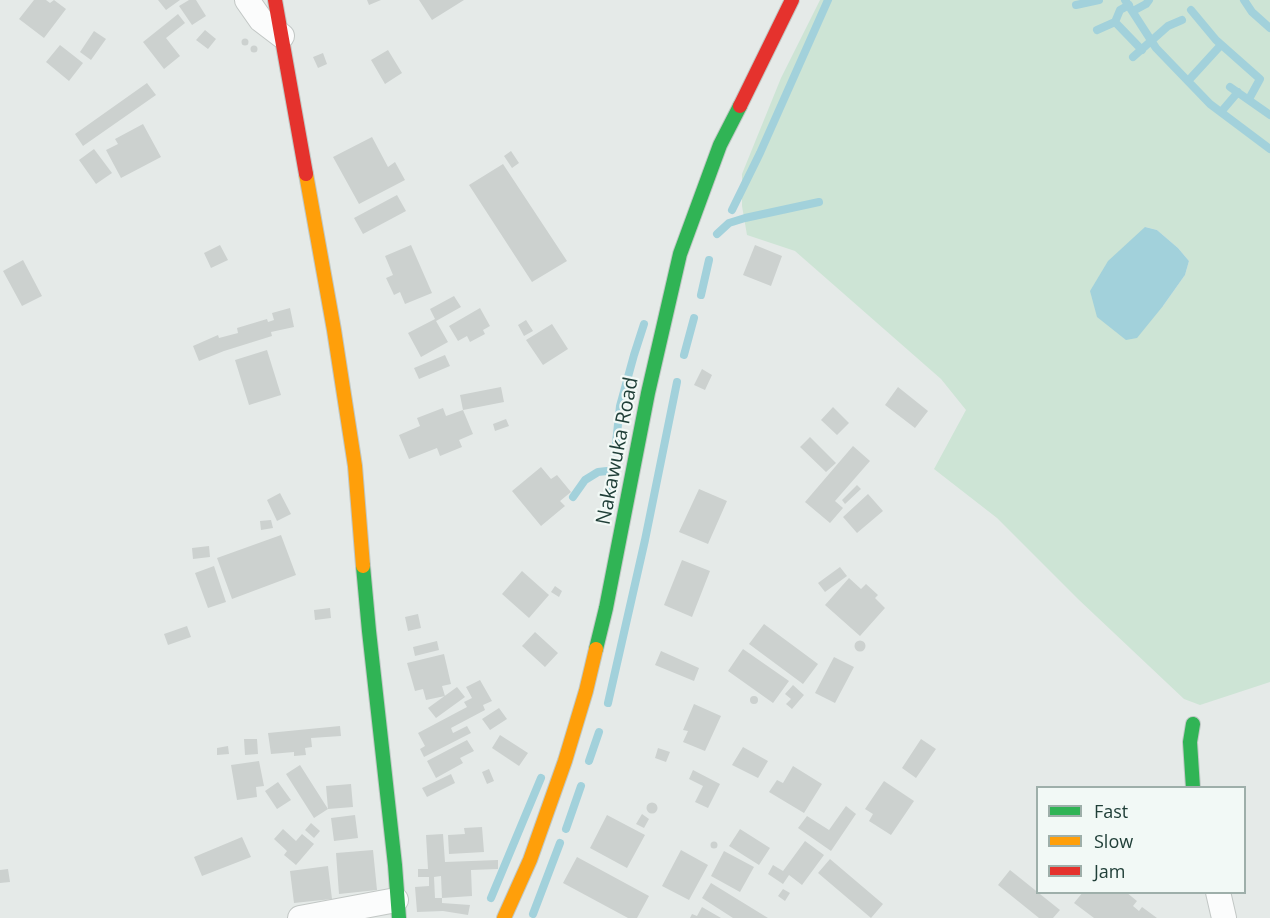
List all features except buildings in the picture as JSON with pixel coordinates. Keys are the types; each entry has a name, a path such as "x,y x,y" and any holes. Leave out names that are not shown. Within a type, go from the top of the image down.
{"street":[{"path":"247,0 261,20 282,36"},
{"path":"275,0 334,330 355,466 369,632 395,865 397,909 300,918"},
{"name":"Nakawuka Road","path":"504,918 530,860 565,762 586,691 606,609 648,393 680,254 720,145 792,0"},
{"path":"1193,724 1190,742 1193,786"},
{"path":"1218,894 1224,918"}],"green space":[{"path":"820,0 1270,0 1270,682 1200,705 1184,699 1078,599 997,518 934,469 966,410 941,379 795,251 747,235 742,206 742,174 781,78","holes":["1145,227 1157,230 1189,261 1185,275 1163,306"]}],"water":[{"path":"1145,227 1157,230 1189,261 1185,275 1163,306 1137,338 1126,340 1097,317 1090,291 1108,261"}],"waterway":[{"path":"732,210 828,0"},
{"path":"1076,5 1099,0"},
{"path":"1125,0 1156,48 1210,104 1270,149"},
{"path":"1133,11 1149,0"},
{"path":"1244,0 1252,12 1270,28"},
{"path":"1097,30 1115,22 1120,10 1129,5"},
{"path":"1191,10 1216,40 1260,79 1249,99"},
{"path":"1133,57 1168,26 1182,20"},
{"path":"1115,22 1142,50"},
{"path":"1188,81 1221,45"},
{"path":"1230,87 1270,115"},
{"path":"1221,112 1238,92"},
{"path":"717,234 729,223 819,202"},
{"path":"701,295 709,260"},
{"path":"684,355 694,318"},
{"path":"615,452 620,406 644,324"},
{"path":"608,703 645,540 677,382"},
{"path":"573,497 585,480 598,472 607,471 613,474 612,496"},
{"path":"589,761 599,732"},
{"path":"491,898 541,778"},
{"path":"566,829 581,786"},
{"path":"533,914 560,843"}],"traffic: fast":[{"path":"596,649 648,393 680,254 720,145 740,106"},
{"path":"363,566 399,918"},
{"path":"1193,724 1190,742 1193,786"}],"traffic: slow":[{"path":"306,174 355,466 363,566"},
{"path":"504,918 530,860 565,761 596,649"}],"traffic: jam":[{"path":"275,0 306,174"},
{"path":"740,106 792,0"}]}
